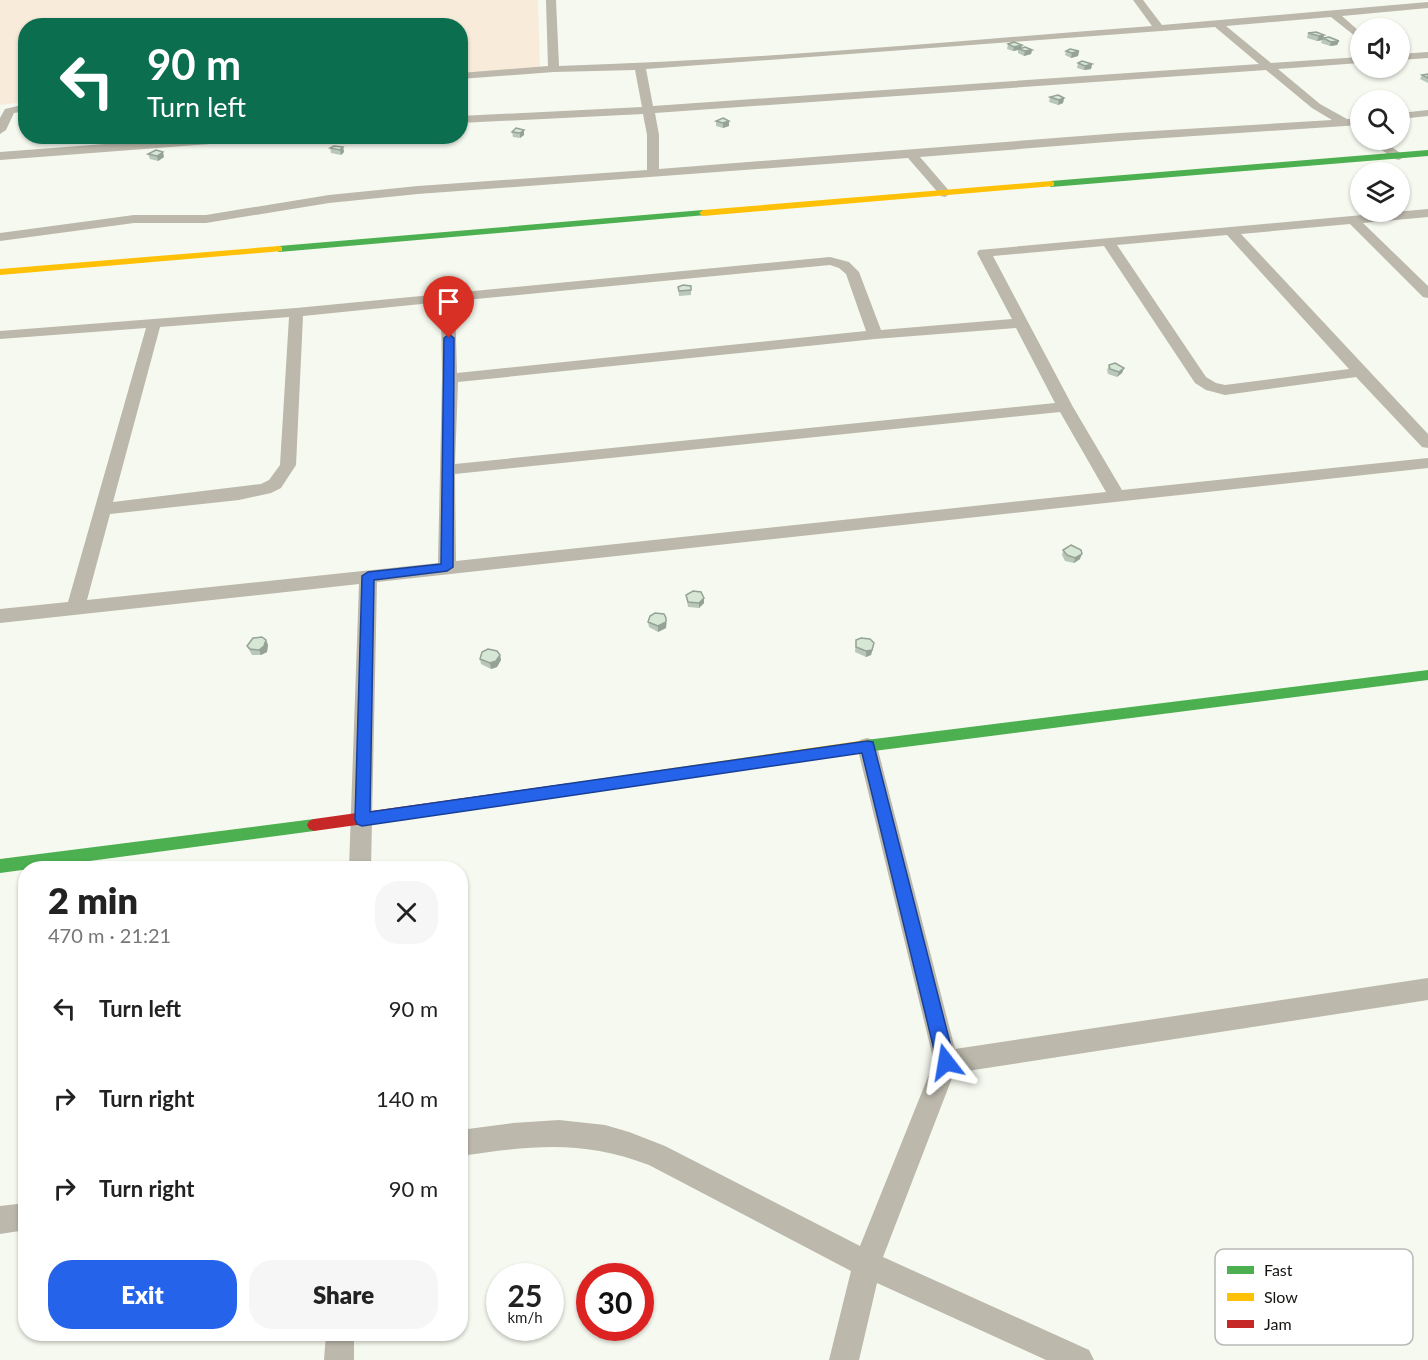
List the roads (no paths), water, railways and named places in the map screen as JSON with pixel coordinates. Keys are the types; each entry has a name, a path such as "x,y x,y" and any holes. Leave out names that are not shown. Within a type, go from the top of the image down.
{"street":[{"path":"551,0 554,69"},
{"path":"1138,0 1160,29"},
{"path":"468,75 554,69 640,67 1160,29 1333,13 1403,3 1428,4"},
{"path":"1333,13 1350,28"},
{"path":"1217,24 1324,112 1350,126"},
{"path":"1410,57 1428,56"},
{"path":"468,120 649,110 1350,61"},
{"path":"640,67 653,135 653,174"},
{"path":"0,130 9,111 18,109"},
{"path":"1410,115 1428,113"},
{"path":"0,237 134,219 206,219 329,199 1120,137 1350,124"},
{"path":"0,156 158,144"},
{"path":"1389,150 1399,156"},
{"path":"0,272 1428,153"},
{"path":"911,154 945,193"},
{"path":"1410,215 1428,213"},
{"path":"1116,495 1065,407 984,253 1350,221"},
{"path":"1355,222 1428,294"},
{"path":"1231,231 1428,443"},
{"path":"1108,242 1200,380 1211,387 1225,390 1360,372"},
{"path":"0,350 3,335 296,312 830,261 844,265 852,272 875,334"},
{"path":"447,567 450,378 448,297"},
{"path":"104,509 239,494 275,484 288,465 296,312"},
{"path":"450,378 875,334 1021,323"},
{"path":"76,607 154,324"},
{"path":"447,470 1065,407"},
{"path":"0,615 1428,463"},
{"path":"360,861 368,576"},
{"path":"39,861 362,819 867,746 1428,675"},
{"path":"844,1360 867,1264 946,1062 867,746"},
{"path":"0,866 18,864"},
{"path":"946,1062 1428,989"},
{"path":"468,1142 564,1131 628,1143 656,1155 867,1264 1079,1360"},
{"path":"0,1220 18,1217"},
{"path":"339,1360 340,1341"}]}
